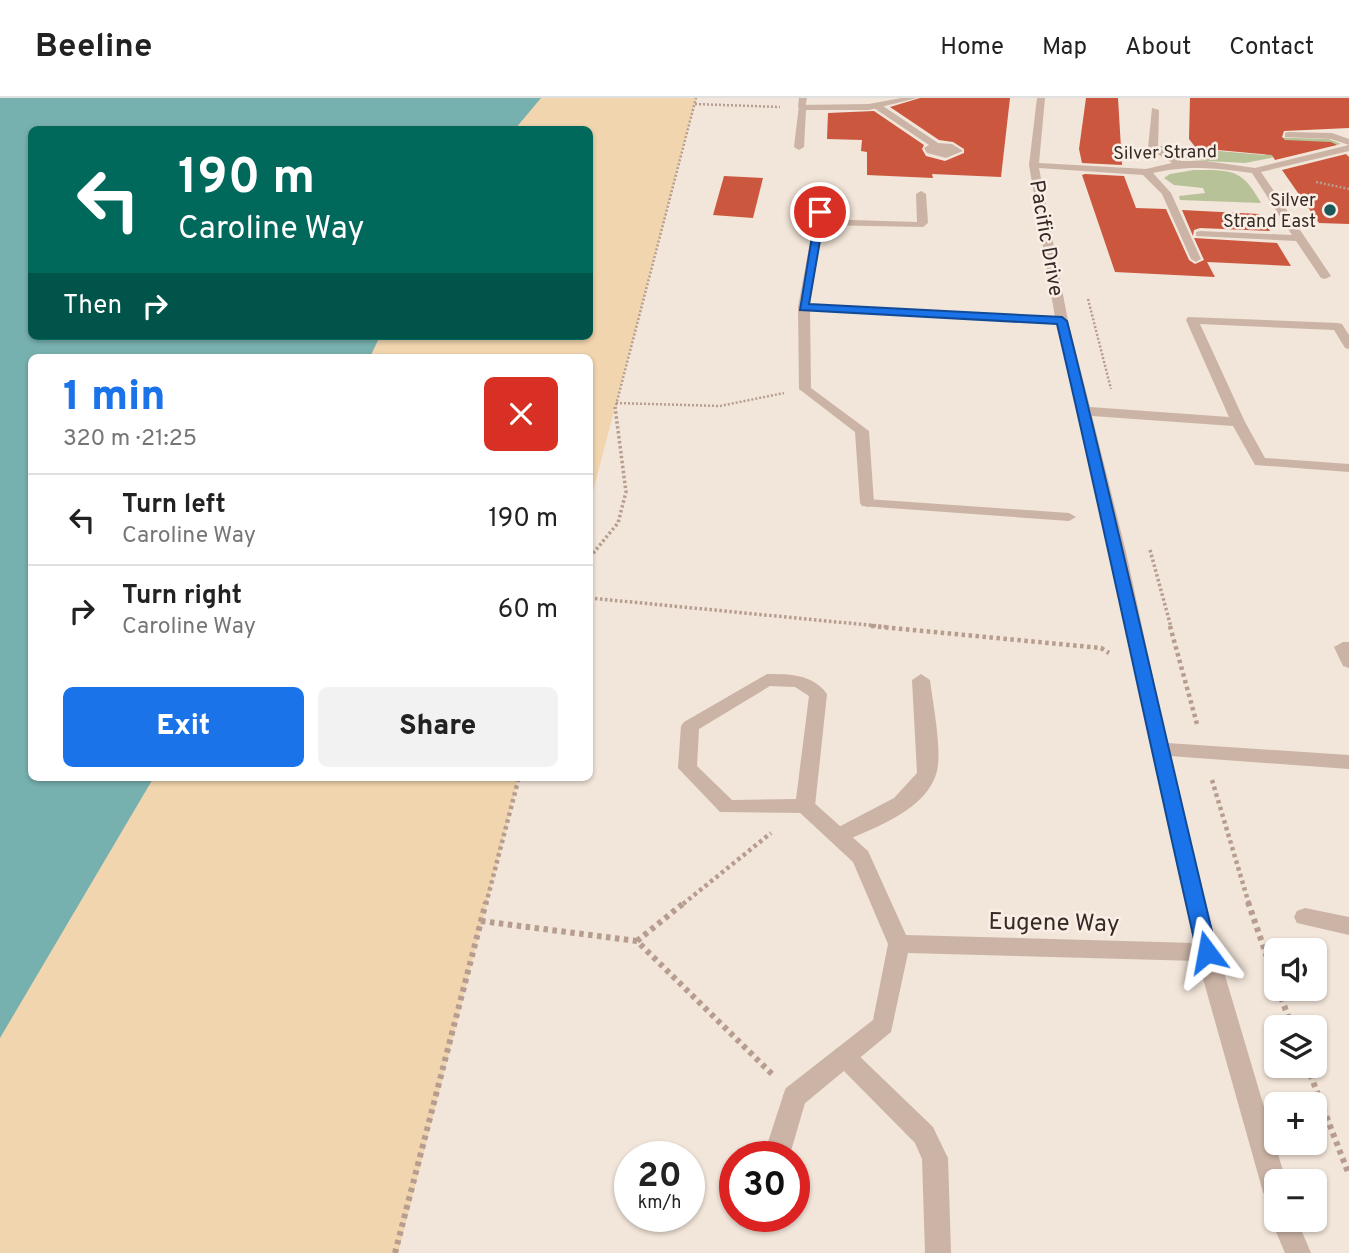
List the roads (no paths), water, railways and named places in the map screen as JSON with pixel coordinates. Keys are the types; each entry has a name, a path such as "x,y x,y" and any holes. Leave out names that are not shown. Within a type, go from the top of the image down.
{"street":[{"path":"799,147 802,103 877,106 914,98"},
{"name":"Pacific Drive","path":"1041,98 1034,165 1062,321 1118,552 1159,748 1207,952 1269,1169"},
{"path":"877,106 936,146"},
{"path":"1155,110 1153,148 1180,164"},
{"path":"1288,135 1332,135 1349,142"},
{"path":"1325,276 1255,171 1349,149"},
{"name":"Silver Strand","path":"1034,165 1146,172 1180,164 1206,164 1255,171"},
{"path":"1146,172 1166,193 1196,259"},
{"path":"921,194 923,222 919,225 819,217 804,307 806,389 862,431 867,503 1069,517"},
{"path":"1200,234 1300,238"},
{"path":"804,307 1062,321"},
{"path":"1349,345 1338,327 1192,320 1238,422 1260,462 1349,468"},
{"path":"1083,411 1238,422"},
{"path":"781,1141 795,1096 883,1025 899,944 862,857 805,806 727,807 687,768 690,726 767,680 796,680 810,686 818,694 805,806"},
{"path":"838,836 894,808 918,787 928,772 922,680"},
{"path":"1159,748 1349,762"},
{"path":"1305,917 1349,926"},
{"name":"Eugene Way","path":"899,944 1207,952"},
{"path":"844,1056 924,1135 934,1158 938,1253"},
{"path":"1289,1232 1298,1253"}],"water":[{"path":"0,98 541,98 518,126 28,126 28,340 378,340 371,354 28,354 28,781 152,781 0,1038"}],"place":[{"name":"Silver Strand East","path":"1330,210"}]}
